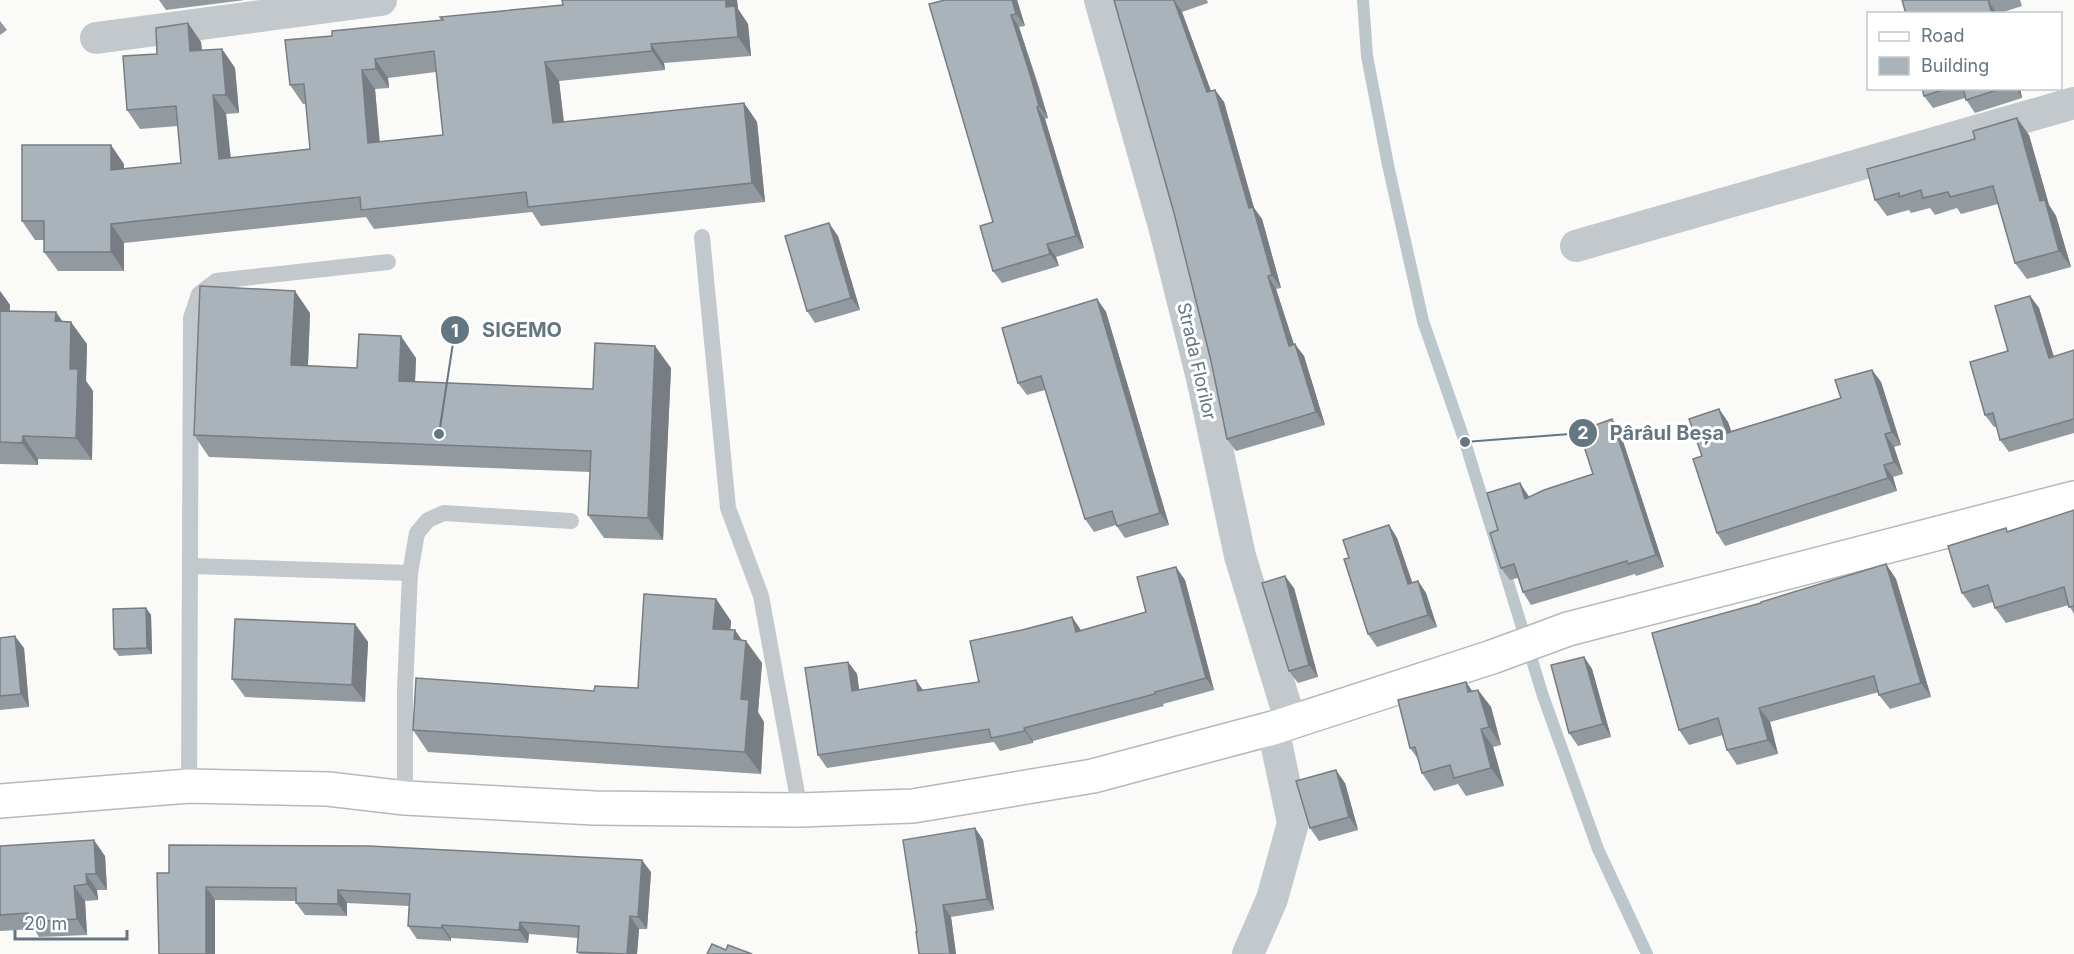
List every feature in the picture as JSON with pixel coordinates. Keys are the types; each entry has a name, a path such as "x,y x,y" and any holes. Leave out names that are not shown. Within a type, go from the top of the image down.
{"main road":[{"path":"0,801 189,786 328,789 405,798 594,808 800,810 913,806 1093,776 1282,726 1492,657 1568,629 2074,498"}],"street":[{"path":"96,38 381,0"},
{"name":"Strada Florilor","path":"1100,0 1165,230 1202,378 1240,556 1282,726 1293,823 1272,898 1248,954"},
{"path":"1576,246 2074,103"}],"lane":[{"path":"702,237 728,508 760,596 800,810"},
{"path":"189,786 191,318 199,294 216,281 388,262"},
{"path":"405,798 405,689 410,573 417,533 428,520 444,513 571,521"},
{"path":"191,566 410,573"}],"building":[{"path":"562,0 726,0 726,7 735,6 738,37 651,44 652,51 545,62 553,123 744,103 752,183 528,207 526,192 361,210 360,197 111,224 111,252 44,252 44,221 22,221 22,145 111,145 111,170 181,163 176,106 127,110 123,56 157,54 156,28 188,23 190,51 222,49 226,95 213,95 219,159 310,149 304,84 290,85 285,40 332,36 332,31 443,20 440,17 563,5","holes":["434,51 443,135 368,143 362,70 376,69 375,59"]},
{"path":"945,0 1012,0 1016,14 1011,15 1076,236 1047,244 1050,254 993,271 980,226 993,222 929,4"},
{"path":"1114,0 1174,0 1207,92 1215,90 1249,208 1253,207 1272,275 1268,276 1289,346 1295,344 1316,412 1227,439 1211,361 1174,213"},
{"path":"1902,0 1988,0 1991,12 1905,12"},
{"path":"1922,90 1942,90 1924,96"},
{"path":"1964,90 1997,90 1966,100"},
{"path":"2017,118 2040,201 2045,200 2059,251 2015,263 1993,186 1950,197 1948,192 1923,198 1921,190 1899,197 1899,193 1875,200 1867,169 1975,139 1973,131"},
{"path":"829,223 851,298 807,311 785,236"},
{"path":"200,286 295,291 291,365 357,368 359,334 401,336 399,381 593,389 595,343 655,346 648,518 588,515 591,451 194,435"},
{"path":"2030,296 2049,358 2074,350 2074,419 2000,440 1993,413 1985,415 1970,362 2008,351 1995,306"},
{"path":"1097,299 1160,513 1117,526 1112,511 1085,519 1041,376 1018,383 1002,328"},
{"path":"0,311 56,312 55,321 71,322 70,369 78,369 76,438 23,436 22,443 0,442"},
{"path":"1872,370 1892,432 1885,434 1894,462 1884,465 1888,478 1717,533 1693,459 1702,456 1689,419 1719,409 1727,433 1841,398 1835,380"},
{"path":"1612,419 1656,555 1628,564 1627,561 1523,592 1514,564 1501,568 1490,533 1498,530 1487,493 1520,483 1525,499 1544,490 1593,474 1579,431"},
{"path":"2074,510 2074,606 2069,607 2064,587 1995,608 1988,585 1962,593 1948,546 2006,528 2007,532"},
{"path":"1389,525 1408,584 1418,581 1428,615 1368,634 1344,559 1349,558 1343,540"},
{"path":"1886,564 1921,683 1879,695 1874,676 1759,708 1768,740 1727,750 1718,718 1679,730 1652,633 1761,603"},
{"path":"1176,567 1206,678 1155,692 1155,694 1024,728 1025,731 991,738 989,729 818,755 805,668 848,662 852,691 916,680 918,691 979,682 970,641 1072,617 1076,632 1146,612 1137,577"},
{"path":"1285,576 1309,665 1289,671 1262,583"},
{"path":"644,594 716,599 713,629 735,630 734,639 746,641 741,699 749,700 745,752 413,730 416,678 594,691 595,686 638,688"},
{"path":"146,608 147,648 114,649 113,609"},
{"path":"235,619 355,624 352,685 232,679"},
{"path":"15,636 21,694 0,696 0,638"},
{"path":"1584,657 1603,724 1569,733 1551,665"},
{"path":"1466,682 1468,692 1478,690 1489,727 1481,729 1491,768 1454,778 1450,765 1422,773 1415,747 1410,748 1398,700"},
{"path":"1336,770 1349,817 1310,828 1296,781"},
{"path":"975,828 987,899 943,905 950,954 919,954 903,840"},
{"path":"94,840 96,874 86,874 87,884 74,886 77,919 29,922 28,913 0,915 0,846"},
{"path":"169,845 369,846 642,860 638,917 630,916 627,954 577,952 579,926 520,922 519,930 442,925 442,928 408,926 410,894 338,890 338,904 296,903 296,888 206,887 206,954 159,954 157,873 169,873"},
{"path":"712,944 726,950 728,945 752,954 707,954"}],"waterway":[{"path":"1363,0 1367,56 1388,165 1423,321 1465,442 1543,696 1598,849 1647,954"}],"place":[{"name":"SIGEMO","path":"439,434"},
{"name":"Pârâul Beșa","path":"1465,442"}]}
